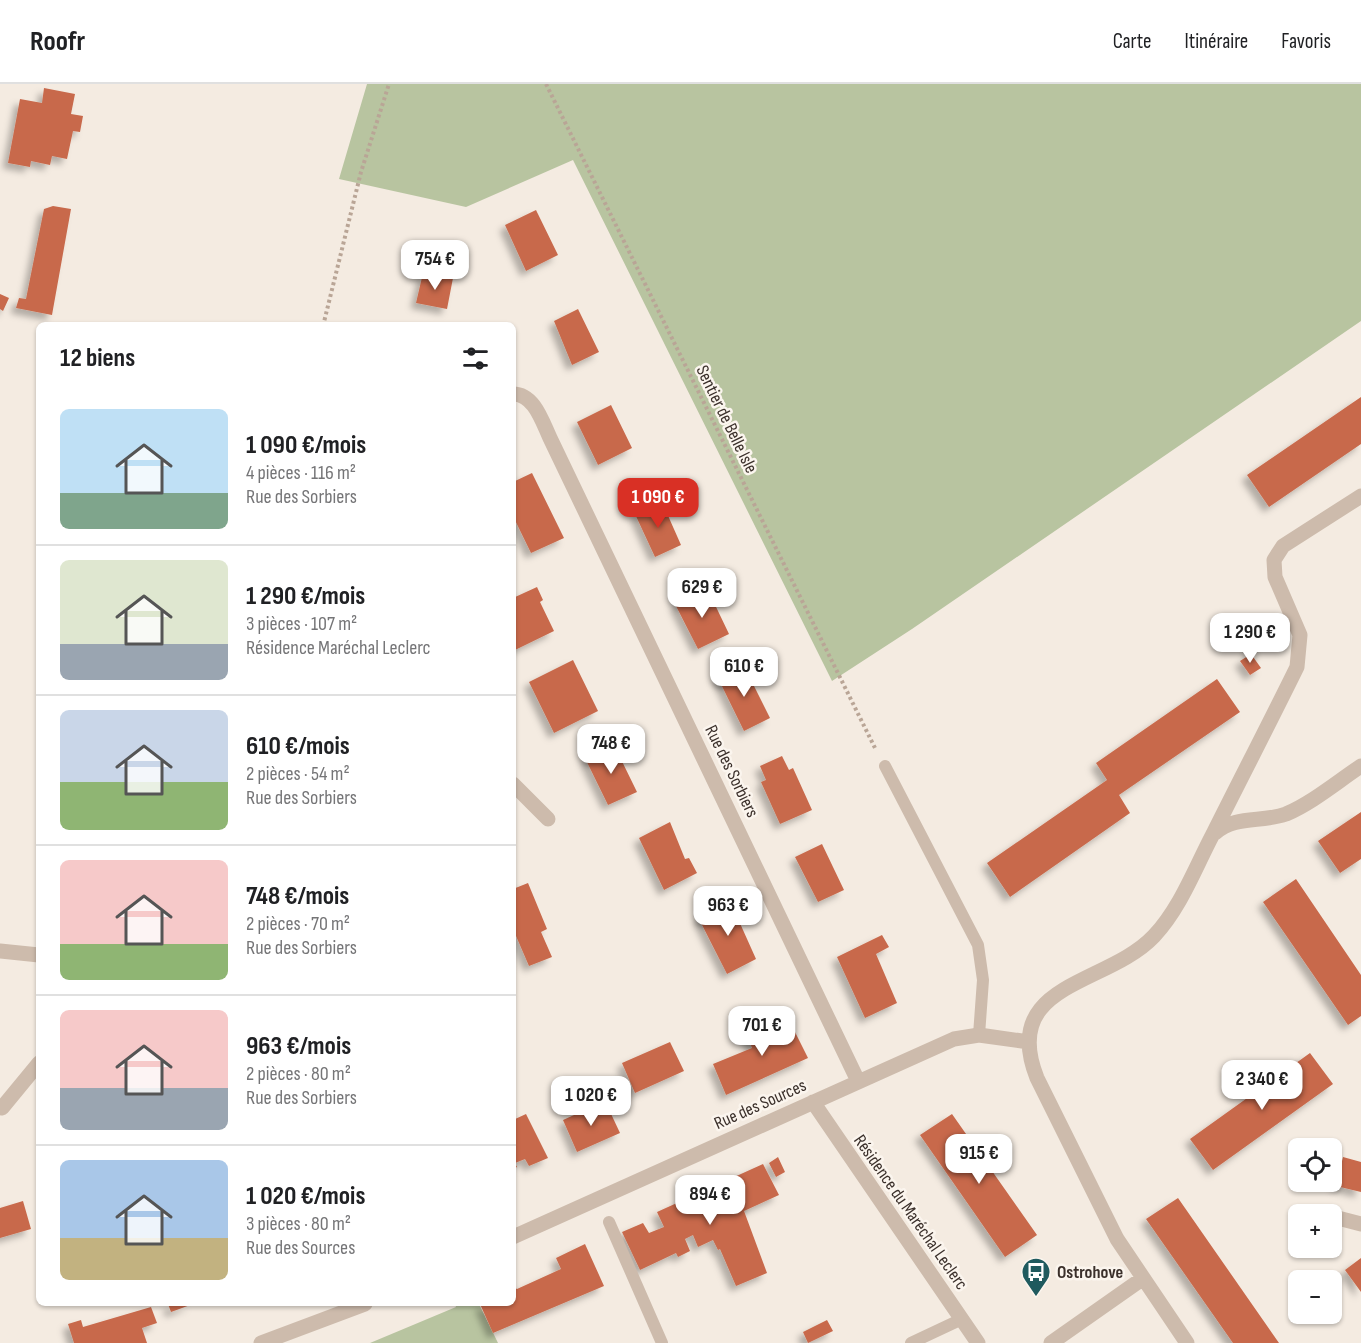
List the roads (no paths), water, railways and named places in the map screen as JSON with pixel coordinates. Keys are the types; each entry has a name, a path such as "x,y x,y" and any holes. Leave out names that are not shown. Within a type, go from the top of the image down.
{"street":[{"name":"Rue des Sorbiers","path":"516,394 525,396 532,402 546,429 858,1081"},
{"path":"1188,1343 1142,1279 1117,1239 1037,1078 1029,1042 1033,1021 1044,1003 1066,987 1121,961 1154,936 1176,908 1300,656 1298,624 1275,577 1274,560 1283,546 1361,496"},
{"path":"1212,835 1232,821 1271,818 1292,811 1361,766"},
{"path":"516,787 548,819"},
{"path":"0,951 36,954"},
{"name":"Rue des Sources","path":"516,1236 954,1039 979,1035 1029,1042"},
{"path":"2,1108 36,1067"},
{"name":"Résidence du Maréchal Leclerc","path":"813,1101 978,1343"},
{"path":"1342,1219 1361,1224"},
{"path":"1051,1343 1142,1279"},
{"path":"261,1343 360,1306"}],"lane":[{"path":"885,766 978,945 983,980 979,1035"},
{"path":"609,1222 662,1343"},
{"path":"911,1343 962,1319"}],"place":[{"name":"Ostrohove","path":"1036,1298"}]}
